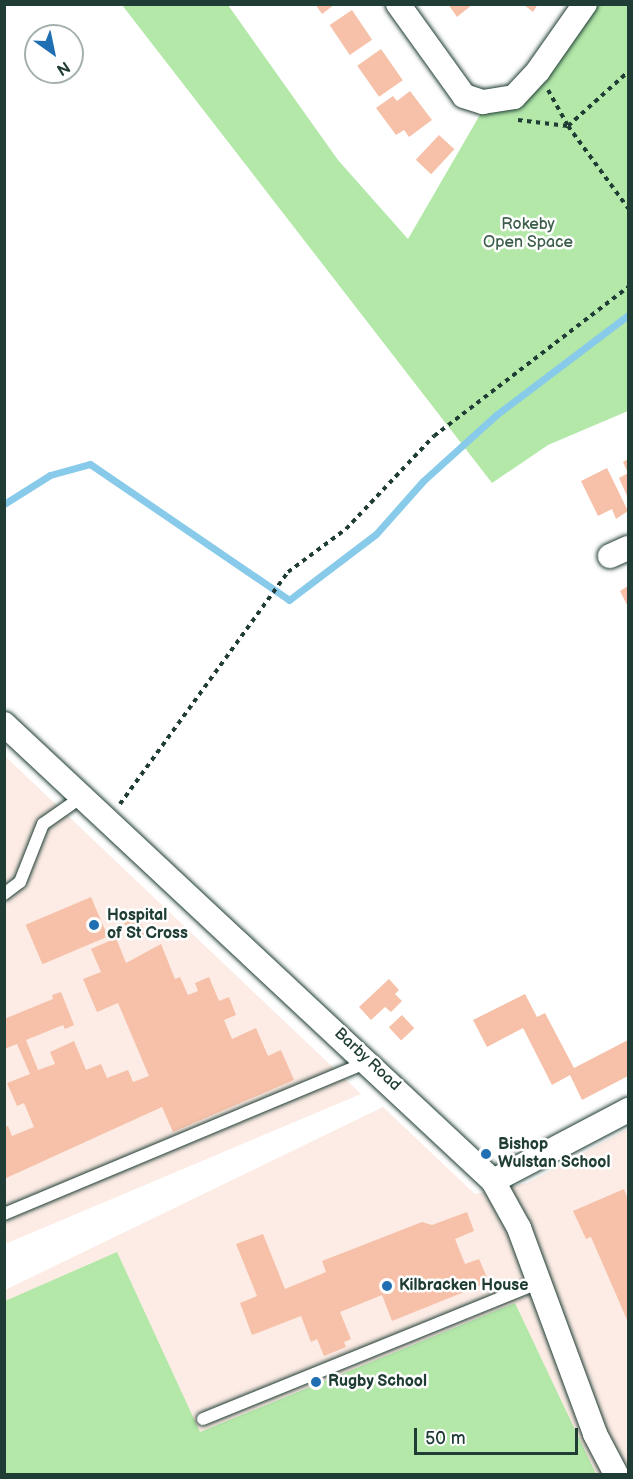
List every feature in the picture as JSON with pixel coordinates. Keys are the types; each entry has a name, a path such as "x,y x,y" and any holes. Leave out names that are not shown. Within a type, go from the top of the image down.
{"street":[{"path":"398,4 464,96 483,102 514,97 538,71 585,4"},
{"name":"Barby Road","path":"4,724 110,819 370,1062 493,1181 519,1228 596,1434 616,1474"},
{"path":"493,1181 628,1110"}],"lane":[{"path":"4,894 25,872 43,824 82,796"},
{"path":"4,1214 370,1062"},
{"path":"204,1419 541,1282"}],"path":[{"path":"538,71 568,126 628,208"},
{"path":"510,119 568,126 628,72"},
{"path":"110,819 260,614 288,572 346,529 434,436 628,287"}],"shaded area":[{"name":"Hospital of St Cross","path":"5,756 361,1094 5,1244"},
{"name":"Rugby School","path":"383,1107 475,1194 527,1183 628,1129 628,1474 5,1474 5,1290"}],"green space":[{"name":"Rokeby Open Space","path":"122,5 228,5 338,160 408,239 481,113 594,5 628,5 628,411 548,445 492,483"},
{"path":"117,1252 200,1432 515,1303 596,1474 5,1474 5,1301"}],"building":[{"path":"315,4 335,4 322,14"},
{"path":"448,4 473,4 457,17"},
{"path":"523,4 538,4 533,12"},
{"path":"352,10 372,40 350,55 330,25"},
{"path":"381,49 403,80 379,97 357,66"},
{"path":"410,91 432,120 409,137 404,130 396,135 376,108 393,96 397,101"},
{"path":"439,135 454,149 431,174 416,160"},
{"path":"628,459 628,473 623,462"},
{"path":"607,468 628,511 616,519 612,509 598,516 581,481"},
{"path":"628,473 628,498 619,478"},
{"path":"628,586 628,607 620,591"},
{"path":"91,897 108,937 42,964 26,925"},
{"path":"136,913 146,934 132,940 122,919"},
{"path":"116,938 126,963 161,944 175,979 180,977 188,995 198,991 195,983 209,977 219,1001 229,997 236,1015 224,1020 232,1039 256,1028 268,1056 281,1050 294,1080 173,1132 162,1107 4,1179 4,1127 8,1126 12,1136 34,1127 24,1103 17,1106 7,1083 30,1074 17,1044 4,1049 4,1019 53,999 52,995 61,992 74,1025 65,1029 63,1025 26,1040 38,1070 55,1064 50,1052 74,1041 86,1070 101,1064 107,1078 128,1070 133,1082 149,1076 118,1003 97,1012 83,979 101,972 91,949"},
{"path":"389,979 399,990 395,994 402,1001 391,1012 385,1007 371,1020 359,1007"},
{"path":"525,994 537,1017 545,1013 574,1068 628,1040 628,1076 582,1100 570,1075 552,1085 523,1028 487,1047 473,1020"},
{"path":"402,1015 414,1028 401,1040 389,1027"},
{"path":"624,1189 628,1200 628,1322 591,1237 586,1239 573,1211"},
{"name":"Kilbracken House","path":"467,1212 474,1231 455,1239 465,1264 479,1259 489,1282 392,1321 382,1295 340,1312 351,1339 344,1342 346,1347 324,1356 317,1339 311,1342 301,1316 252,1335 240,1303 257,1296 236,1244 263,1234 285,1289 326,1272 322,1261 422,1222 432,1225"}],"waterway":[{"path":"4,504 50,475 90,464 289,600 376,534 423,481 496,415 628,315"}],"place":[{"name":"Hospital of St Cross","path":"94,925"},
{"name":"Bishop Wulstan School","path":"486,1154"},
{"name":"Kilbracken House","path":"387,1286"},
{"name":"Rugby School","path":"316,1382"}]}
